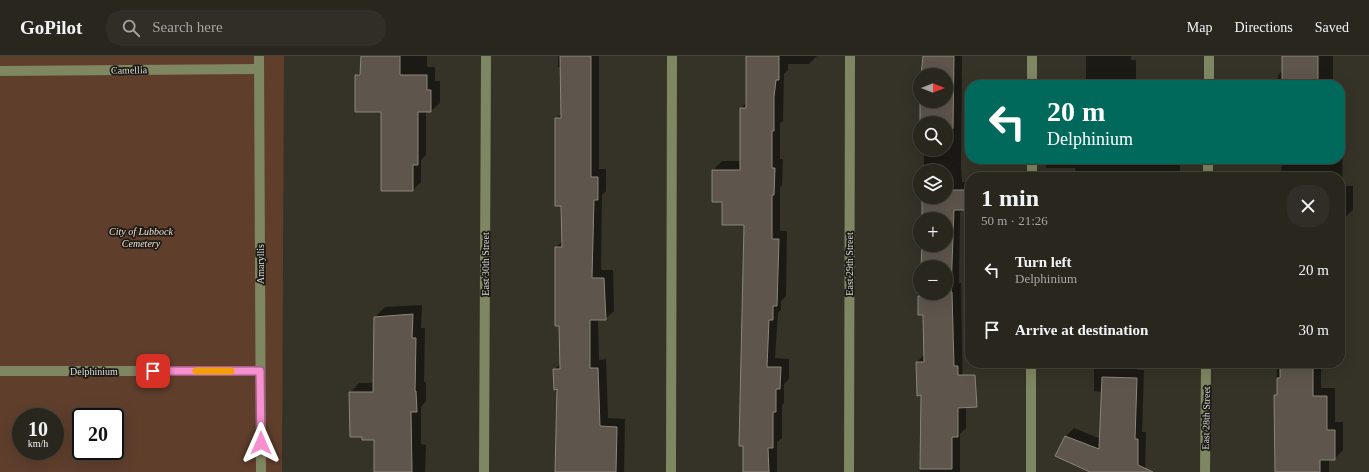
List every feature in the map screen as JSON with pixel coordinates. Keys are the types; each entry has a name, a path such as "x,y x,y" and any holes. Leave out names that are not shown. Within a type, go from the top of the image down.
{"street":[{"name":"Amaryllis","path":"259,56 261,472"},
{"name":"East 30th Street","path":"484,472 486,56"},
{"path":"671,472 672,56"},
{"name":"East 29th Street","path":"849,472 850,56"},
{"path":"1032,56 1032,80"},
{"path":"1209,56 1209,80"},
{"name":"Camellia","path":"0,71 259,69"},
{"path":"1031,368 1031,472"},
{"name":"East 28th Street","path":"1205,472 1206,368"},
{"name":"Delphinium","path":"0,371 260,371"}],"green space":[{"name":"City of Lubbock Cemetery","path":"0,56 284,56 282,472 0,472"}],"building":[{"path":"361,56 400,56 400,75 427,75 427,90 431,90 431,112 418,112 418,165 413,165 413,191 381,191 381,112 355,112 355,75 360,75"},
{"path":"560,56 591,56 591,177 598,177 598,200 594,200 592,278 604,278 606,320 590,320 590,368 598,368 600,426 617,427 616,472 555,472 557,389 554,390 553,369 560,369 559,326 555,326 555,247 562,247 561,206 555,206 555,118 561,118"},
{"path":"746,56 779,56 779,80 776,80 774,97 774,131 772,131 772,168 775,168 774,195 772,195 772,239 779,239 777,306 773,306 773,320 769,320 767,367 781,367 780,389 776,389 776,412 773,412 773,448 768,448 769,472 743,472 743,446 739,446 744,225 722,225 722,202 712,202 712,170 740,170 740,108 746,108"},
{"path":"923,56 954,56 953,129 953,116 920,116 920,108 953,108 953,68 922,68"},
{"path":"1282,56 1318,56 1318,80 1282,80"},
{"path":"953,190 965,190 965,210 954,210 953,237 953,212 922,212 922,204 953,204"},
{"path":"922,252 952,252 952,260 921,260"},
{"path":"918,300 952,300 954,366 958,366 958,375 975,375 977,407 958,408 958,437 952,437 952,469 920,469 921,395 917,396 916,362 924,362 923,315 918,315"},
{"path":"413,314 412,338 416,338 415,391 417,412 411,412 412,472 374,472 374,440 362,440 362,437 350,437 349,392 373,392 374,317"},
{"path":"1280,368 1313,368 1313,396 1327,396 1327,430 1335,430 1335,460 1320,460 1320,472 1275,472 1274,395 1277,395 1277,378 1280,378"},
{"path":"1102,377 1137,378 1135,439 1138,439 1138,465 1153,472 1090,472 1055,456 1065,436 1099,449"}],"slow traffic":[{"path":"196,371 231,371"}],"route":[{"path":"153,371 260,371 261,443"}]}
